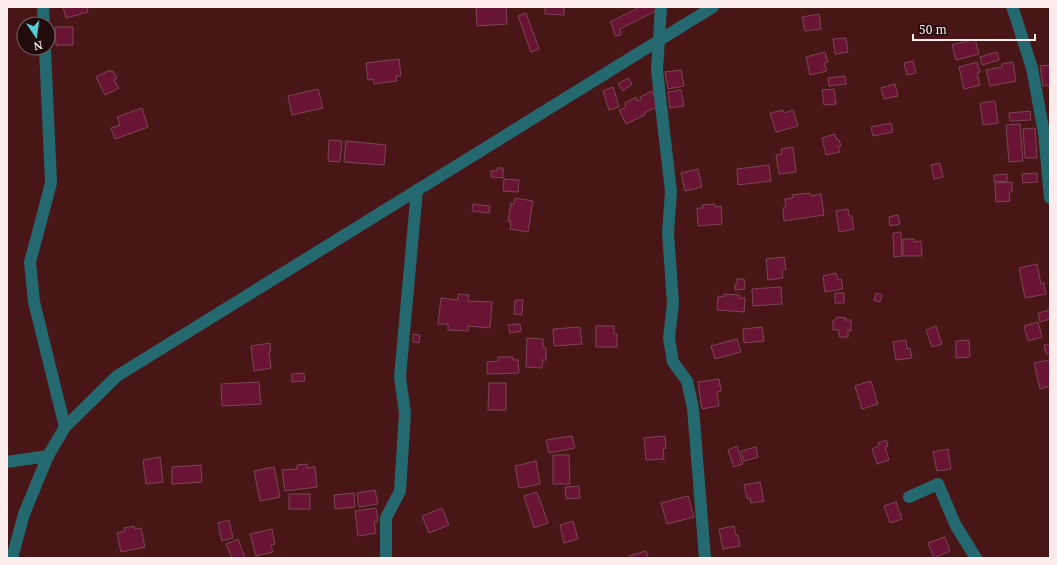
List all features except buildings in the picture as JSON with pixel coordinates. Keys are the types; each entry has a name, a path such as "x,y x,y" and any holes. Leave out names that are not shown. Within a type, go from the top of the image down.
{"street":[{"path":"661,7 657,70 671,192 668,233 673,303 669,338 673,362 687,381 693,408 705,558"},
{"path":"12,558 24,514 48,456 65,428 117,376 713,7"},
{"path":"1012,7 1032,68 1044,133 1050,198"},
{"path":"45,56 51,183 30,262 34,302 65,428"},
{"path":"386,558 386,518 400,491 405,413 400,377 417,190"},
{"path":"7,462 48,456"},
{"path":"909,497 938,484 956,526 976,558"}]}
